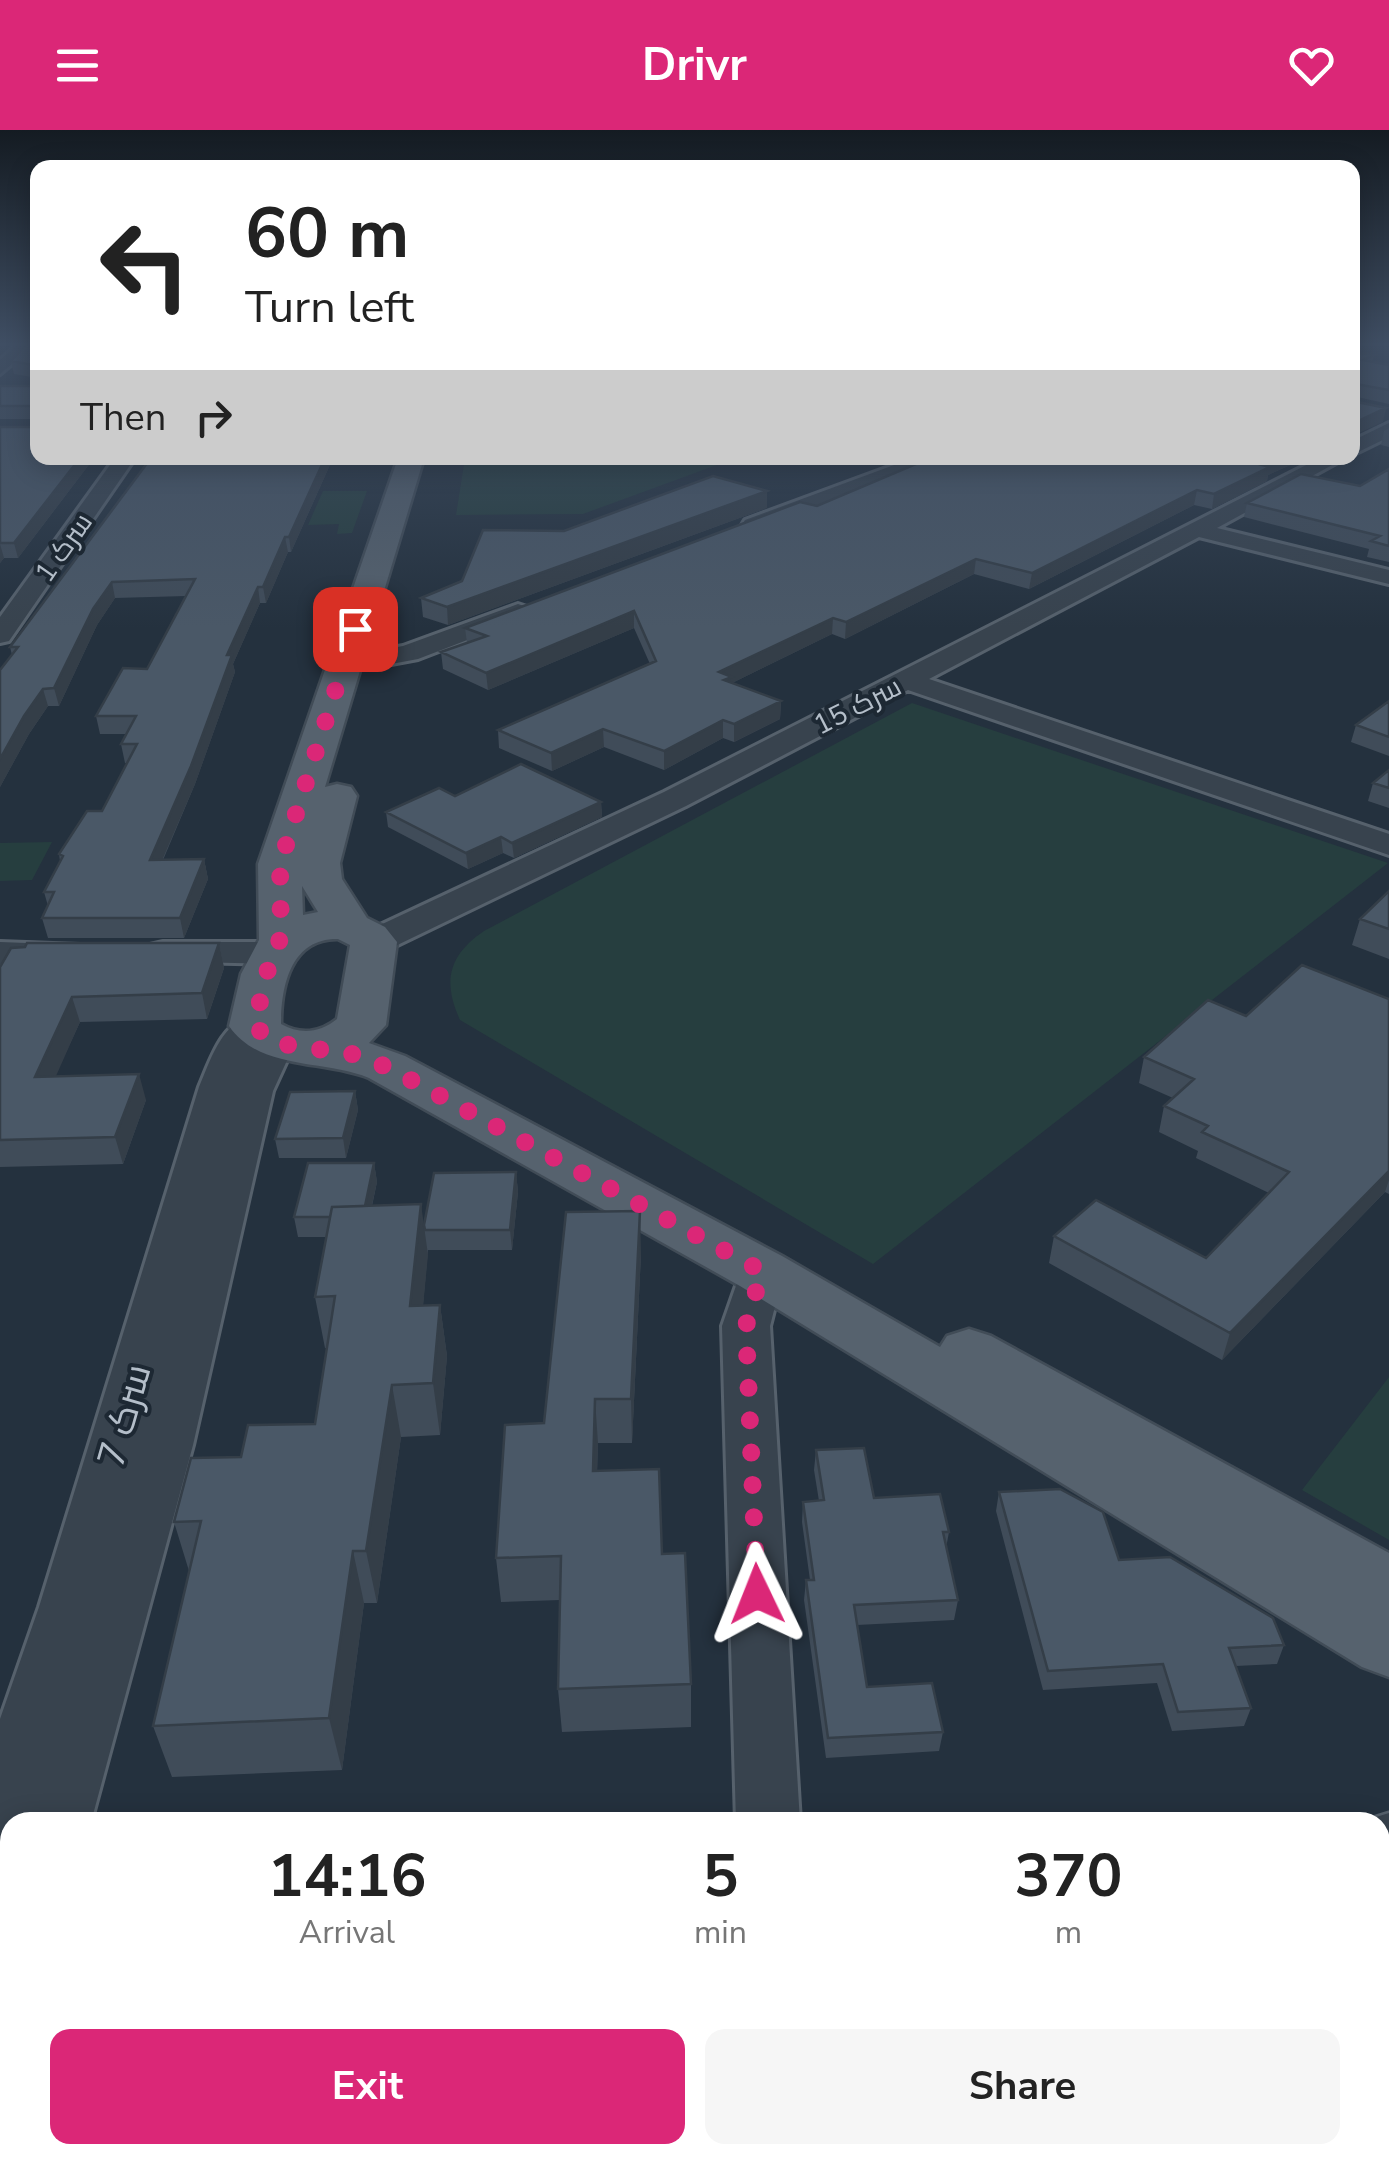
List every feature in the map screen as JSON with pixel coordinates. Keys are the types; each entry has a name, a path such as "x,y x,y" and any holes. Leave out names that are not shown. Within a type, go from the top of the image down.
{"main road":[{"path":"277,1039 280,864 409,465"},
{"path":"361,1025 362,934 320,879 318,864 432,465"},
{"path":"277,946 309,927 362,934"},
{"path":"277,1039 338,1043 361,1025"},
{"path":"361,1025 454,1062 1389,1644"},
{"path":"277,1039 352,1054 387,1067 773,1260 1389,1589"}],"street":[{"name":"سرک 1","path":"0,635 120,465"},
{"path":"730,533 911,465"},
{"name":"سرک 15","path":"362,934 675,798 1321,465"},
{"path":"1196,530 1389,578"},
{"path":"0,593 32,593"},
{"path":"380,644 409,653 543,603"},
{"path":"906,680 1389,845"},
{"path":"136,953 277,946"},
{"path":"0,952 97,953"},
{"name":"سرک 7","path":"0,1808 68,1607 220,1086 237,1044 277,1039"},
{"name":"سرک 7","path":"62,1812 168,1445 253,1091 264,1060 277,1039"},
{"path":"768,1812 746,1326 773,1260"}],"green space":[{"path":"464,465 717,465 583,514 456,515"},
{"path":"323,491 367,491 352,533 337,534 339,524 308,525"},
{"path":"912,703 1388,863 873,1264 460,1020 450,981 456,959 484,931"},
{"path":"52,842 32,880 0,881 0,843"},
{"path":"1389,1377 1389,1540 1302,1490"}],"building":[{"path":"0,439 30,439 30,465 75,465 14,543 0,543"},
{"path":"146,465 322,465 227,655 232,655 191,766 150,860 204,859 180,918 42,918 54,892 44,892 63,856 59,854 87,811 102,811 137,744 121,744 136,716 96,716 123,668 147,669 195,579 112,582 93,609 54,688 43,689 0,759 0,670 18,647 10,647"},
{"path":"914,465 1270,467 1214,494 1197,490 1032,573 976,559 846,622 833,618 719,672 732,677 724,680 781,701 734,724 723,720 664,751 603,729 551,753 498,730 656,661 634,611 486,673 441,652 487,636 465,628 800,502 817,506"},
{"path":"1389,469 1389,546 1371,541 1380,536 1247,503 1301,474 1360,486"},
{"path":"713,476 767,491 447,607 421,598 462,581 483,530 564,531"},
{"path":"1389,701 1389,737 1356,725"},
{"path":"521,764 601,802 512,843 501,837 466,853 386,812 439,788 455,796"},
{"path":"1389,770 1389,788 1373,783"},
{"path":"1389,891 1389,929 1360,919"},
{"path":"27,943 219,943 202,993 72,997 35,1077 139,1074 115,1137 0,1140 0,967 11,948 25,947"},
{"path":"1302,965 1389,999 1389,1171 1230,1333 1054,1236 1096,1200 1206,1258 1289,1172 1202,1132 1208,1126 1164,1106 1194,1079 1144,1057 1208,1000 1246,1016"},
{"path":"355,1091 343,1138 275,1139 290,1092"},
{"path":"308,1163 374,1163 365,1206 332,1207 330,1217 294,1217"},
{"path":"516,1172 510,1230 425,1230 434,1173"},
{"path":"421,1204 410,1306 440,1305 433,1383 392,1385 366,1551 353,1551 329,1718 153,1726 201,1521 174,1522 191,1458 241,1457 248,1425 315,1424 335,1296 315,1297 332,1207"},
{"path":"640,1211 631,1399 595,1399 593,1471 659,1469 662,1554 685,1553 691,1684 558,1689 561,1556 496,1558 505,1425 544,1423 566,1212"},
{"path":"864,1448 874,1498 940,1494 949,1532 943,1532 958,1600 854,1605 867,1687 932,1683 943,1732 828,1738 806,1580 814,1580 803,1502 824,1500 816,1450"},
{"path":"1060,1489 1103,1512 1119,1560 1170,1557 1273,1618 1284,1645 1229,1648 1251,1708 1178,1712 1163,1664 1048,1671 999,1492"}],"route":[{"path":"355,629 280,864 281,938 272,953 254,1026 275,1043 352,1054 387,1067 762,1271 746,1326 757,1594"}]}
